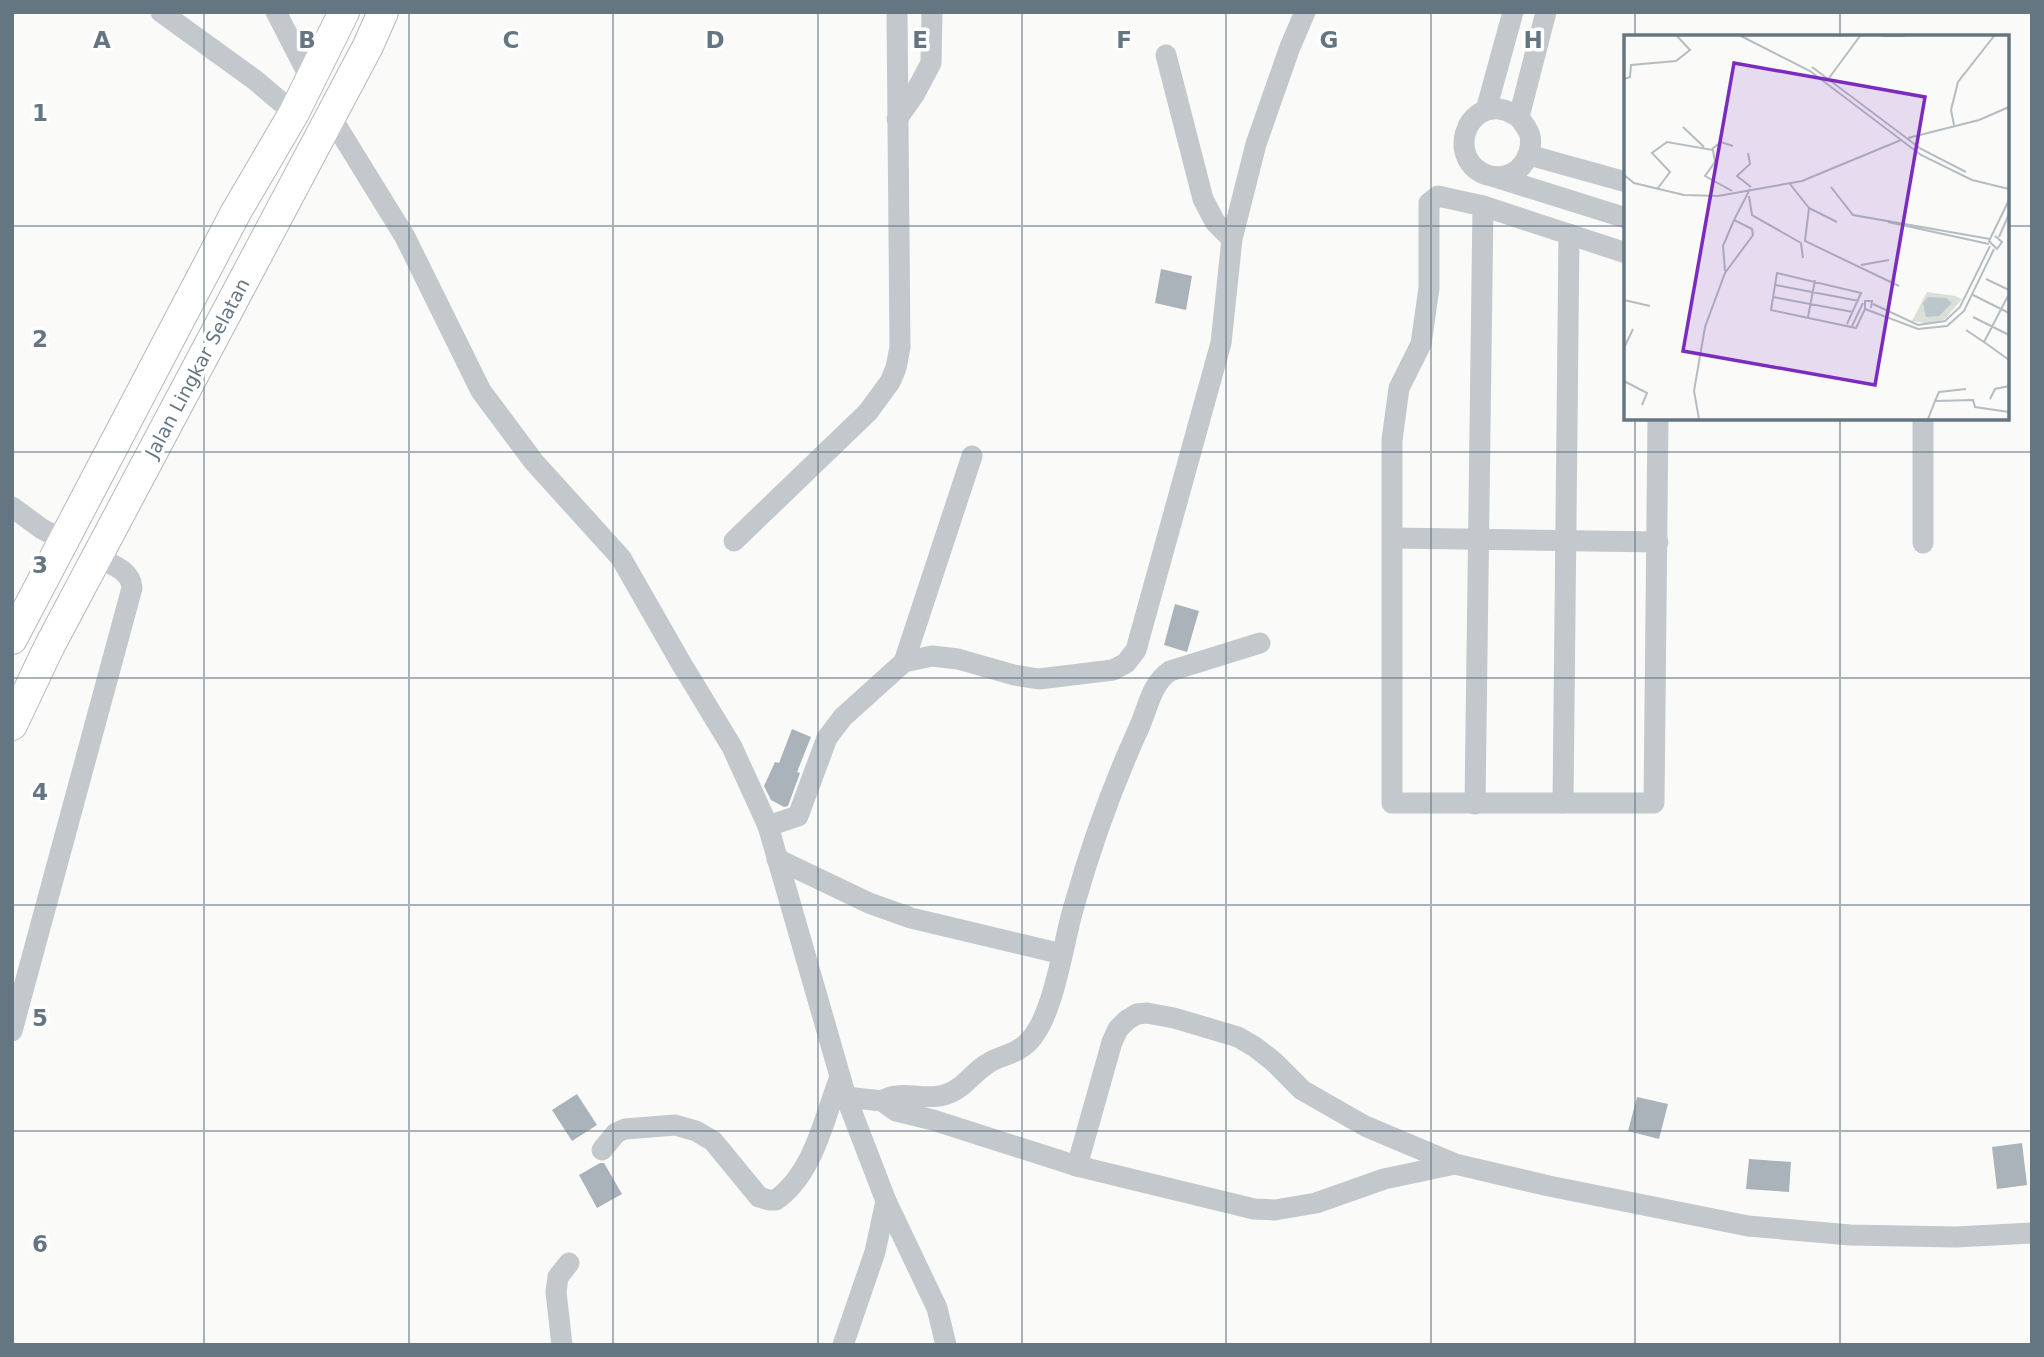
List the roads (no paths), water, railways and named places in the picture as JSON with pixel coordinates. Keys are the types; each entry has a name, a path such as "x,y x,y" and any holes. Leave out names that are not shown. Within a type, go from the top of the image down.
{"highway":[{"name":"Jalan Lingkar Selatan","path":"12,639 236,212 294,113 344,12"},
{"name":"Jalan Lingkar Selatan","path":"12,725 49,647 369,46 383,12"},
{"path":"197,286 229,308"}],"street":[{"path":"161,12 255,80 294,113"},
{"path":"276,12 311,80"},
{"path":"734,541 868,412 897,368 900,347 897,12"},
{"path":"897,119 931,63 932,12"},
{"path":"904,662 932,656 958,659 1039,679 1113,670 1126,663 1136,650 1221,343 1232,239 1256,144 1305,12"},
{"path":"1486,110 1513,12"},
{"path":"1519,117 1546,12"},
{"path":"1166,55 1203,199 1215,222 1232,239"},
{"path":"1495,177 1509,175 1521,167 1529,155 1530,134 1519,117 1504,109 1486,110 1471,121 1463,138 1465,157 1477,171 1495,177 1624,217"},
{"path":"331,117 405,237 481,391 534,462 621,558 732,747 768,826 843,1087 886,1201 937,1308 946,1345"},
{"path":"1529,155 1624,181"},
{"path":"1624,252 1483,206 1438,196 1429,203 1429,288 1421,344 1399,388 1392,440 1392,803 1654,803 1658,420"},
{"path":"1475,804 1483,206"},
{"path":"1563,803 1569,234"},
{"path":"1923,420 1923,543"},
{"path":"768,826 798,816 827,738 843,717 904,662 972,456"},
{"path":"12,507 42,529 63,540"},
{"path":"1393,538 1658,542"},
{"path":"12,1031 132,588 131,578 127,573 97,557"},
{"path":"882,1101 896,1095 926,1098 944,1096 961,1088 988,1063 1026,1045 1042,1022 1073,907 1103,815 1128,748 1159,679 1170,671 1260,642"},
{"path":"777,859 869,903 911,918 1062,954"},
{"path":"1077,1166 1115,1036 1127,1020 1137,1014 1147,1013 1238,1037 1255,1047 1302,1090 1328,1107 1365,1126 1455,1164 1748,1226 1850,1235 1956,1237 2032,1233"},
{"path":"843,1087 882,1101 896,1111 933,1120 1077,1166 1254,1209 1275,1210 1325,1200 1384,1179 1455,1164"},
{"path":"602,1150 616,1133 625,1129 675,1125 696,1131 713,1140 759,1197 776,1200 812,1154 843,1087"},
{"path":"843,1345 875,1252 886,1201"},
{"path":"562,1345 556,1292 558,1277 569,1263"}]}
